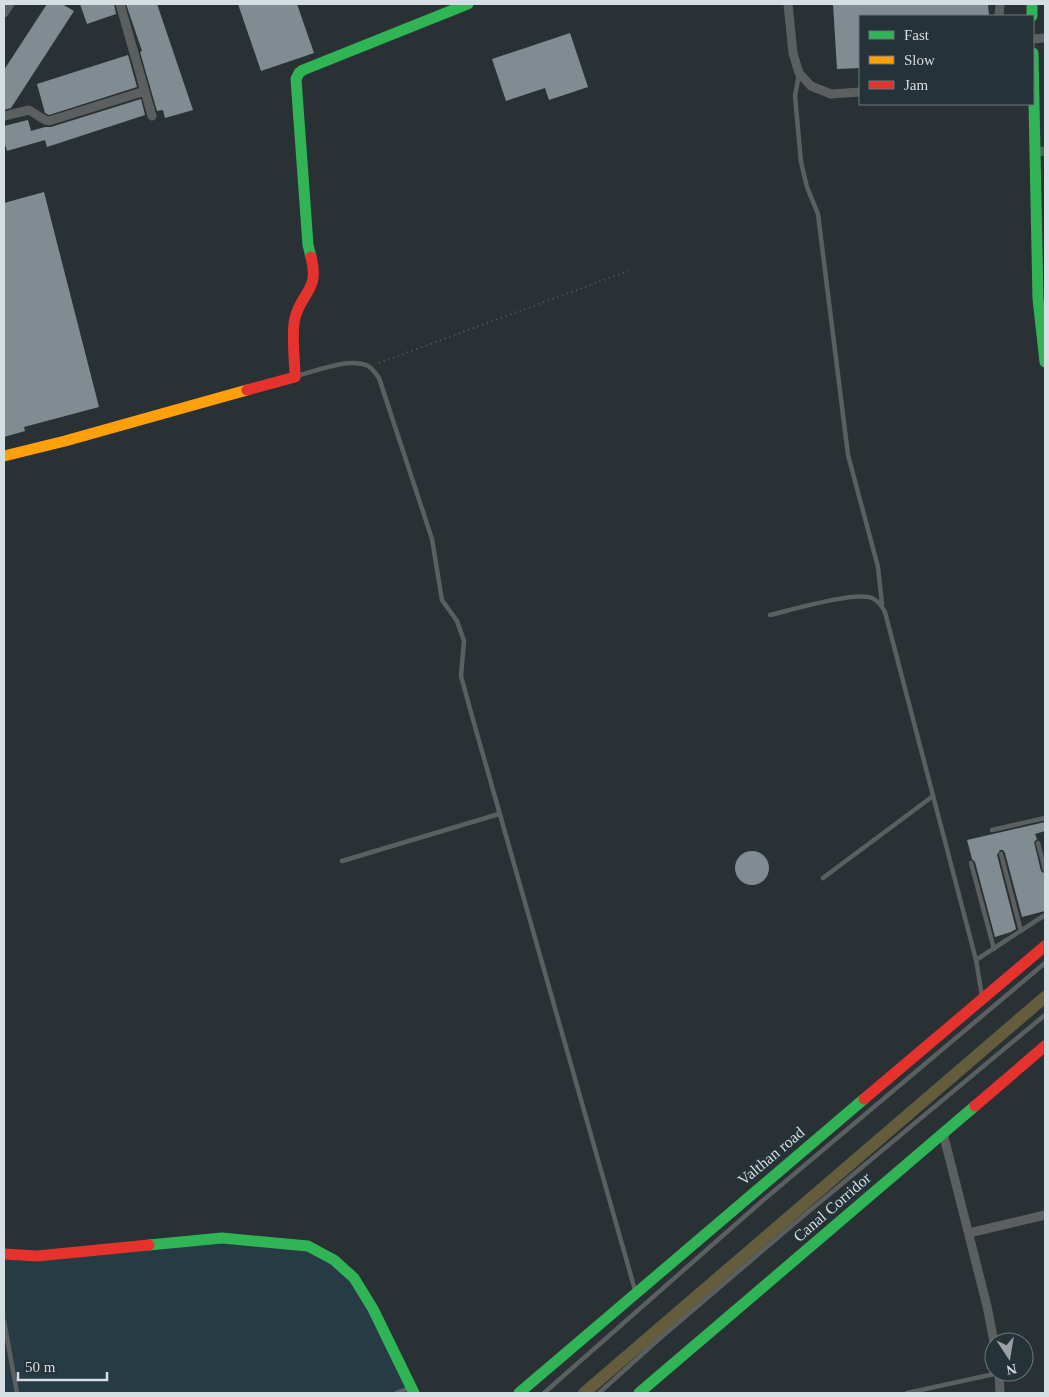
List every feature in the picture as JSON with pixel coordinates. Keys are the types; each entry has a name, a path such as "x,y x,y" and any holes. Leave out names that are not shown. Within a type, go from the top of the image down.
{"street":[{"path":"4,13 10,4"},
{"path":"120,4 152,116"},
{"path":"4,456 65,441 295,376 294,320 296,312 314,278 307,235 296,79 303,70 468,4"},
{"path":"788,4 793,53 799,73 811,86 831,94 859,92"},
{"path":"4,116 29,110 44,120 49,121 144,91"},
{"path":"1034,95 1040,151 1043,351 1045,362"},
{"name":"Valthan road","path":"519,1393 753,1192 1045,946"},
{"name":"Canal Corridor","path":"639,1393 1045,1046"},
{"path":"943,1133 992,1332"},
{"path":"969,1233 1045,1215"},
{"path":"4,1254 37,1256 222,1238 308,1246 334,1260 354,1278 373,1309 413,1390"}],"lane":[{"path":"799,73 795,96 801,162 818,214 848,455 879,573 882,604 976,960 982,998"},
{"path":"295,376 336,365 357,362 370,367 379,378 432,539 442,600 457,621 464,641 461,676 636,1294"},
{"path":"770,615 836,600 862,597 872,598 882,604"},
{"path":"823,878 933,796"},
{"path":"342,861 499,814"},
{"path":"992,830 1045,818"},
{"path":"1038,843 1045,870"},
{"path":"1001,854 1021,931"},
{"path":"971,863 994,949"},
{"path":"976,960 1045,916"},
{"path":"544,1393 761,1202 1045,963"},
{"path":"599,1393 796,1222 1045,1015"},
{"path":"4,1321 17,1393"},
{"path":"907,1393 984,1376"},
{"path":"396,1393 413,1390"}],"path":[{"path":"370,367 628,271"}],"shaded area":[{"path":"222,1244 307,1250 333,1265 350,1281 370,1313 408,1393 4,1393 4,1257"}],"building":[{"path":"47,4 62,4 74,11 11,108 4,110 4,70"},
{"path":"80,4 114,4 116,14 87,24"},
{"path":"126,4 157,4 193,110 165,118 163,110 157,111 140,52 142,51"},
{"path":"238,4 297,4 314,53 261,71"},
{"path":"833,4 988,4 989,15 859,15 859,68 837,69"},
{"path":"570,33 588,87 549,100 545,88 506,101 492,59"},
{"path":"128,55 137,87 49,115 45,113 37,84"},
{"path":"141,99 145,115 47,147 45,140 7,151 4,141 4,126 28,120 31,131 51,127"},
{"path":"44,192 99,407 24,427 25,431 4,437 4,203"},
{"path":"1045,822 1045,831 1035,834 1037,839 1034,842 1041,871 1045,874 1045,911 1022,917 1005,853 1003,850 1000,850 997,855 1016,929 995,937 975,862 972,859 967,840"},
{"path":"752,851 759,852 764,856 768,861 768,875 764,880 759,884 752,885 745,884 740,880 736,875 735,868 736,861 740,856 745,852"}],"waterway":[{"path":"584,1393 1045,997"}],"traffic: fast":[{"path":"311,257 308,245 296,79 299,73 468,4"},
{"path":"1032,4 1032,15"},
{"path":"1034,102 1038,299 1045,362"},
{"path":"519,1393 864,1099"},
{"path":"639,1393 975,1106"},
{"path":"149,1245 222,1238 308,1246 334,1260 354,1278 373,1309 414,1393"}],"traffic: slow":[{"path":"4,456 65,441 247,390"}],"traffic: jam":[{"path":"247,390 295,377 294,324 298,309 309,290 313,277 311,257"},
{"path":"864,1099 1045,946"},
{"path":"975,1106 1045,1046"},
{"path":"4,1254 37,1256 149,1245"}]}
